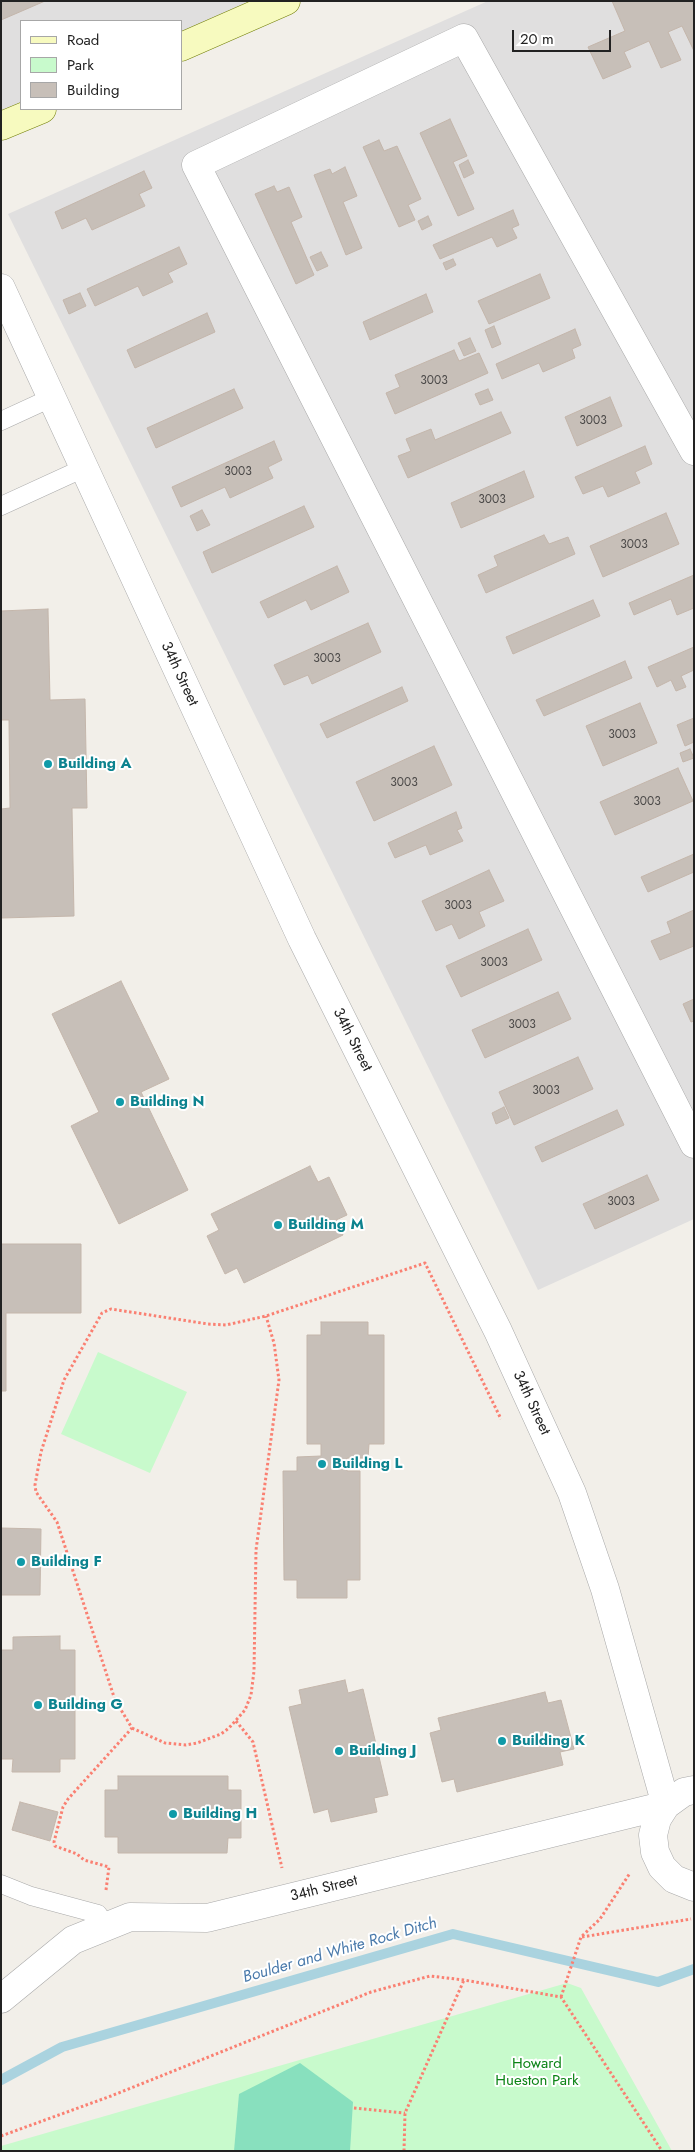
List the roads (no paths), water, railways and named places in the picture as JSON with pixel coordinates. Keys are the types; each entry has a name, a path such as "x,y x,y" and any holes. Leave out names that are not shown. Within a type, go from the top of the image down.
{"main road":[{"path":"182,48 286,1"},
{"path":"1,126 40,110"}],"street":[{"path":"694,451 464,38 196,164 694,1144"},
{"name":"34th Street","path":"1,288 302,939 493,1322 572,1493 605,1589 666,1804"},
{"name":"34th Street","path":"1,1999 73,1940 102,1920 130,1917 207,1918 666,1804 684,1792 694,1790"},
{"path":"666,1804 657,1819 655,1827 655,1852 662,1867 674,1879 694,1887"}],"lane":[{"path":"1,421 51,398"},
{"path":"1,506 84,468"},
{"path":"1,1884 102,1920"}],"waterway":[{"name":"Boulder and White Rock Ditch","path":"1,2080 62,2047 453,1934 658,1982 694,1969"}],"place":[{"name":"Building A","path":"48,764"},
{"name":"Building N","path":"120,1102"},
{"name":"Building M","path":"278,1225"},
{"name":"Building L","path":"322,1464"},
{"name":"Building F","path":"21,1562"},
{"name":"Building G","path":"38,1705"},
{"name":"Building K","path":"502,1741"},
{"name":"Building J","path":"339,1751"},
{"name":"Building H","path":"173,1814"}],"park label":[{"name":"Howard Hueston Park","path":"537,2072"}]}
